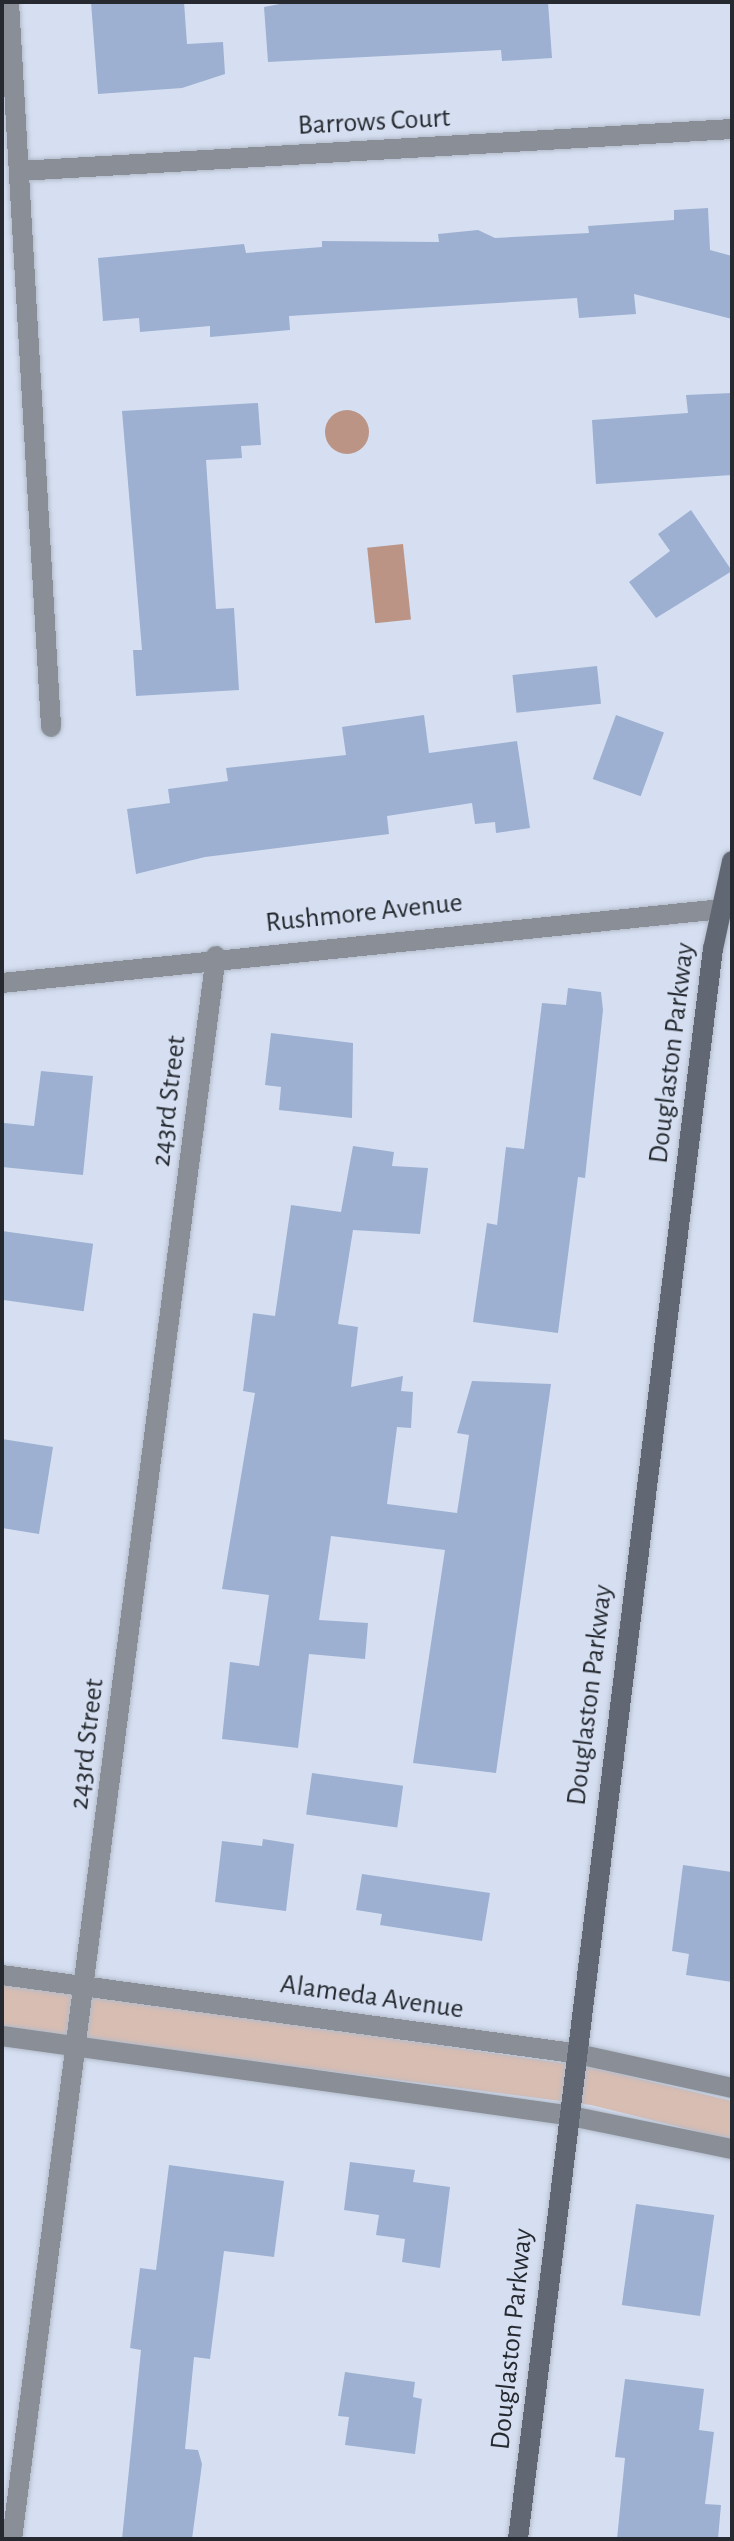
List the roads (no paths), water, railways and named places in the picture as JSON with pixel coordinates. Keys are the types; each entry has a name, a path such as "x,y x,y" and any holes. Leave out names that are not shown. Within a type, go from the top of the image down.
{"main road":[{"name":"Douglaston Parkway","path":"518,2539 573,2053 732,861"}],"street":[{"path":"9,2 51,727"},
{"name":"Barrows Court","path":"19,171 732,129"},
{"name":"Rushmore Avenue","path":"2,983 216,956 725,908"},
{"name":"243rd Street","path":"12,2539 216,956"},
{"name":"Alameda Avenue","path":"2,1975 573,2053 732,2088"},
{"path":"2,2036 566,2115 732,2149"}]}
